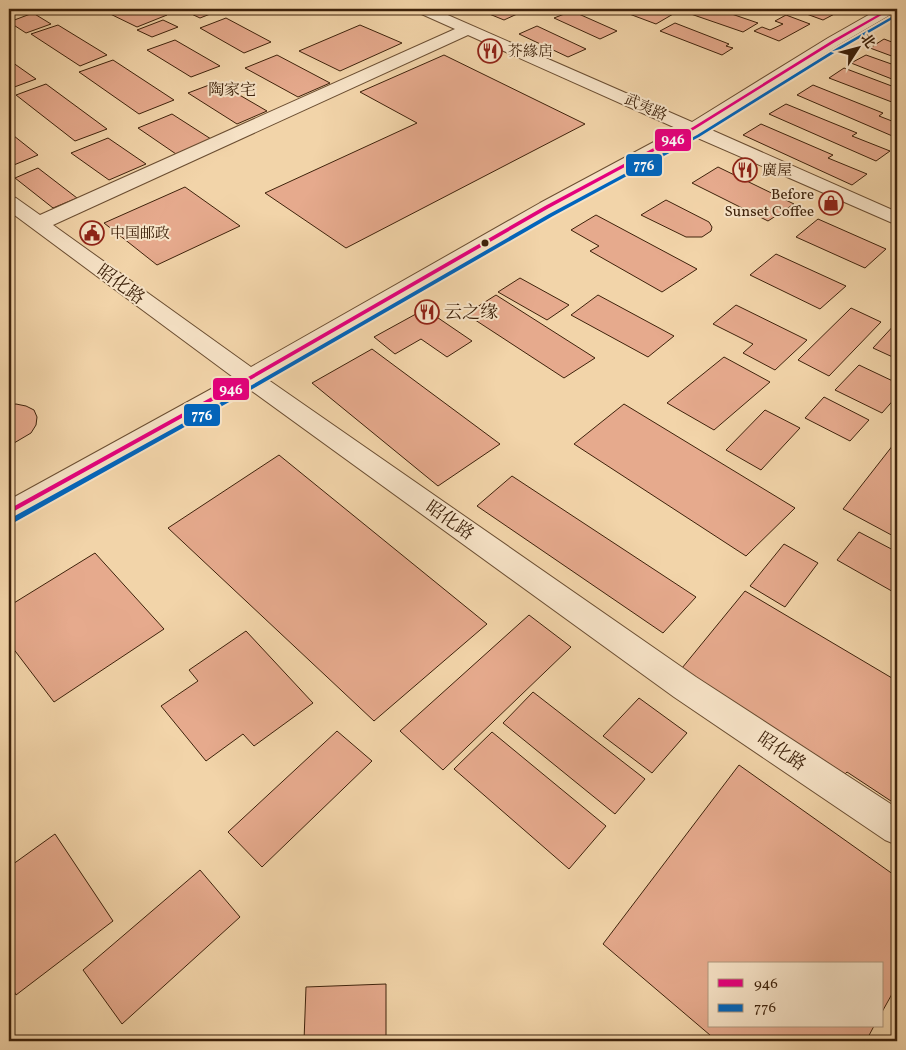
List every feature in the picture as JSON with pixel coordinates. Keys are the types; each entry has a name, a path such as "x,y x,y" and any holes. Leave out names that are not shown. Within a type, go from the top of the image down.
{"street":[{"name":"武夷路","path":"422,9 897,219"},
{"path":"9,512 250,378 539,212 694,128 834,40 890,9"},
{"path":"38,224 468,29"},
{"name":"昭化路","path":"9,202 250,378 677,681 897,828"}],"building":[{"path":"100,9 154,9 167,15 137,27"},
{"path":"190,9 223,9 200,18 185,11"},
{"path":"477,9 528,9 504,20"},
{"path":"616,9 676,9 680,10 656,24"},
{"path":"691,9 717,9 758,23 743,32 685,12"},
{"path":"807,9 844,9 823,20 801,12"},
{"path":"572,11 617,31 600,39 554,18"},
{"path":"33,13 51,24 26,33 9,22"},
{"path":"786,15 810,24 779,41 754,31 762,27 770,30 783,24 775,21"},
{"path":"226,18 271,42 244,53 200,28"},
{"path":"163,20 178,27 152,37 137,30"},
{"path":"675,23 729,44 726,46 733,48 722,55 660,31"},
{"path":"58,25 107,55 80,66 31,34"},
{"path":"360,25 402,43 340,71 299,51"},
{"path":"537,26 586,49 568,57 519,34"},
{"path":"884,39 897,44 897,58 870,48"},
{"path":"175,40 220,66 191,77 147,50"},
{"path":"277,55 330,83 298,97 245,68"},
{"path":"444,55 585,124 346,248 265,193 417,123 360,92"},
{"path":"866,55 897,66 897,81 851,63"},
{"path":"9,60 36,79 9,89"},
{"path":"113,60 174,100 139,114 79,72"},
{"path":"844,68 897,88 897,104 829,78"},
{"path":"217,82 267,111 237,124 188,93"},
{"path":"46,84 107,129 75,141 16,95"},
{"path":"813,85 883,113 879,116 897,123 897,138 797,95"},
{"path":"786,104 857,133 852,136 890,151 876,161 769,114"},
{"path":"172,114 211,139 176,154 138,128"},
{"path":"761,124 833,155 828,158 867,174 852,185 743,135"},
{"path":"9,132 38,155 9,167"},
{"path":"108,138 146,164 109,180 71,153"},
{"path":"718,167 794,204 768,221 692,183"},
{"path":"38,168 77,198 53,208 15,178"},
{"path":"185,187 240,226 157,265 104,223"},
{"path":"666,200 709,222 712,227 711,231 702,237 686,237 641,215"},
{"path":"596,215 697,269 662,292 590,251 599,246 571,230"},
{"path":"818,219 886,249 865,268 796,237"},
{"path":"776,254 846,286 820,309 750,275"},
{"path":"520,278 569,305 547,320 498,292"},
{"path":"496,295 595,358 564,378 466,314"},
{"path":"598,295 674,336 648,357 571,315"},
{"path":"736,305 807,340 775,370 743,353 753,344 713,324"},
{"path":"851,308 881,322 829,376 798,360"},
{"path":"425,309 472,341 447,357 421,339 395,354 374,337"},
{"path":"897,322 897,359 873,348"},
{"path":"372,349 500,444 438,486 312,383"},
{"path":"724,357 770,382 714,430 667,403"},
{"path":"859,365 897,383 897,396 882,413 835,390"},
{"path":"824,397 869,420 850,441 805,418"},
{"path":"16,404 34,410 37,417 36,425 31,433 9,446 9,405"},
{"path":"624,404 795,508 746,556 574,444"},
{"path":"765,410 800,428 761,470 726,450"},
{"path":"897,440 897,538 843,509"},
{"path":"279,455 487,624 374,721 168,528"},
{"path":"512,476 696,597 663,633 477,506"},
{"path":"859,532 897,552 897,594 837,560"},
{"path":"784,544 818,563 785,607 750,586"},
{"path":"95,553 164,629 54,702 9,643 9,606"},
{"path":"745,591 897,681 897,805 847,772 845,774 682,668"},
{"path":"529,615 571,647 443,770 400,731"},
{"path":"246,631 313,703 254,746 243,734 206,761 161,706 198,681 189,670"},
{"path":"533,692 645,779 615,814 503,723"},
{"path":"639,698 687,733 652,773 603,736"},
{"path":"337,731 372,761 262,867 228,832"},
{"path":"492,732 606,826 569,869 454,769"},
{"path":"739,765 897,877 897,985 884,1008 884,962 708,962 708,1028 873,1028 866,1041 717,1041 603,944"},
{"path":"55,834 113,921 16,995 9,981 9,867"},
{"path":"200,870 240,917 122,1024 83,970"},
{"path":"386,984 386,1041 304,1041 306,987"}],"transit line":[{"name":"946","path":"9,512 250,378 547,207 694,128 834,41 890,9"},
{"name":"776","path":"13,520 254,386 551,215 698,136 838,49 894,17"}],"place":[{"name":"芥緣扂","path":"490,51"},
{"name":"廣屋","path":"745,170"},
{"name":"Before Sunset Coffee","path":"831,203"},
{"name":"中国邮政","path":"92,233"},
{"name":"云之缘","path":"427,312"}],"district":[{"name":"陶家宅","path":"232,89"}]}
